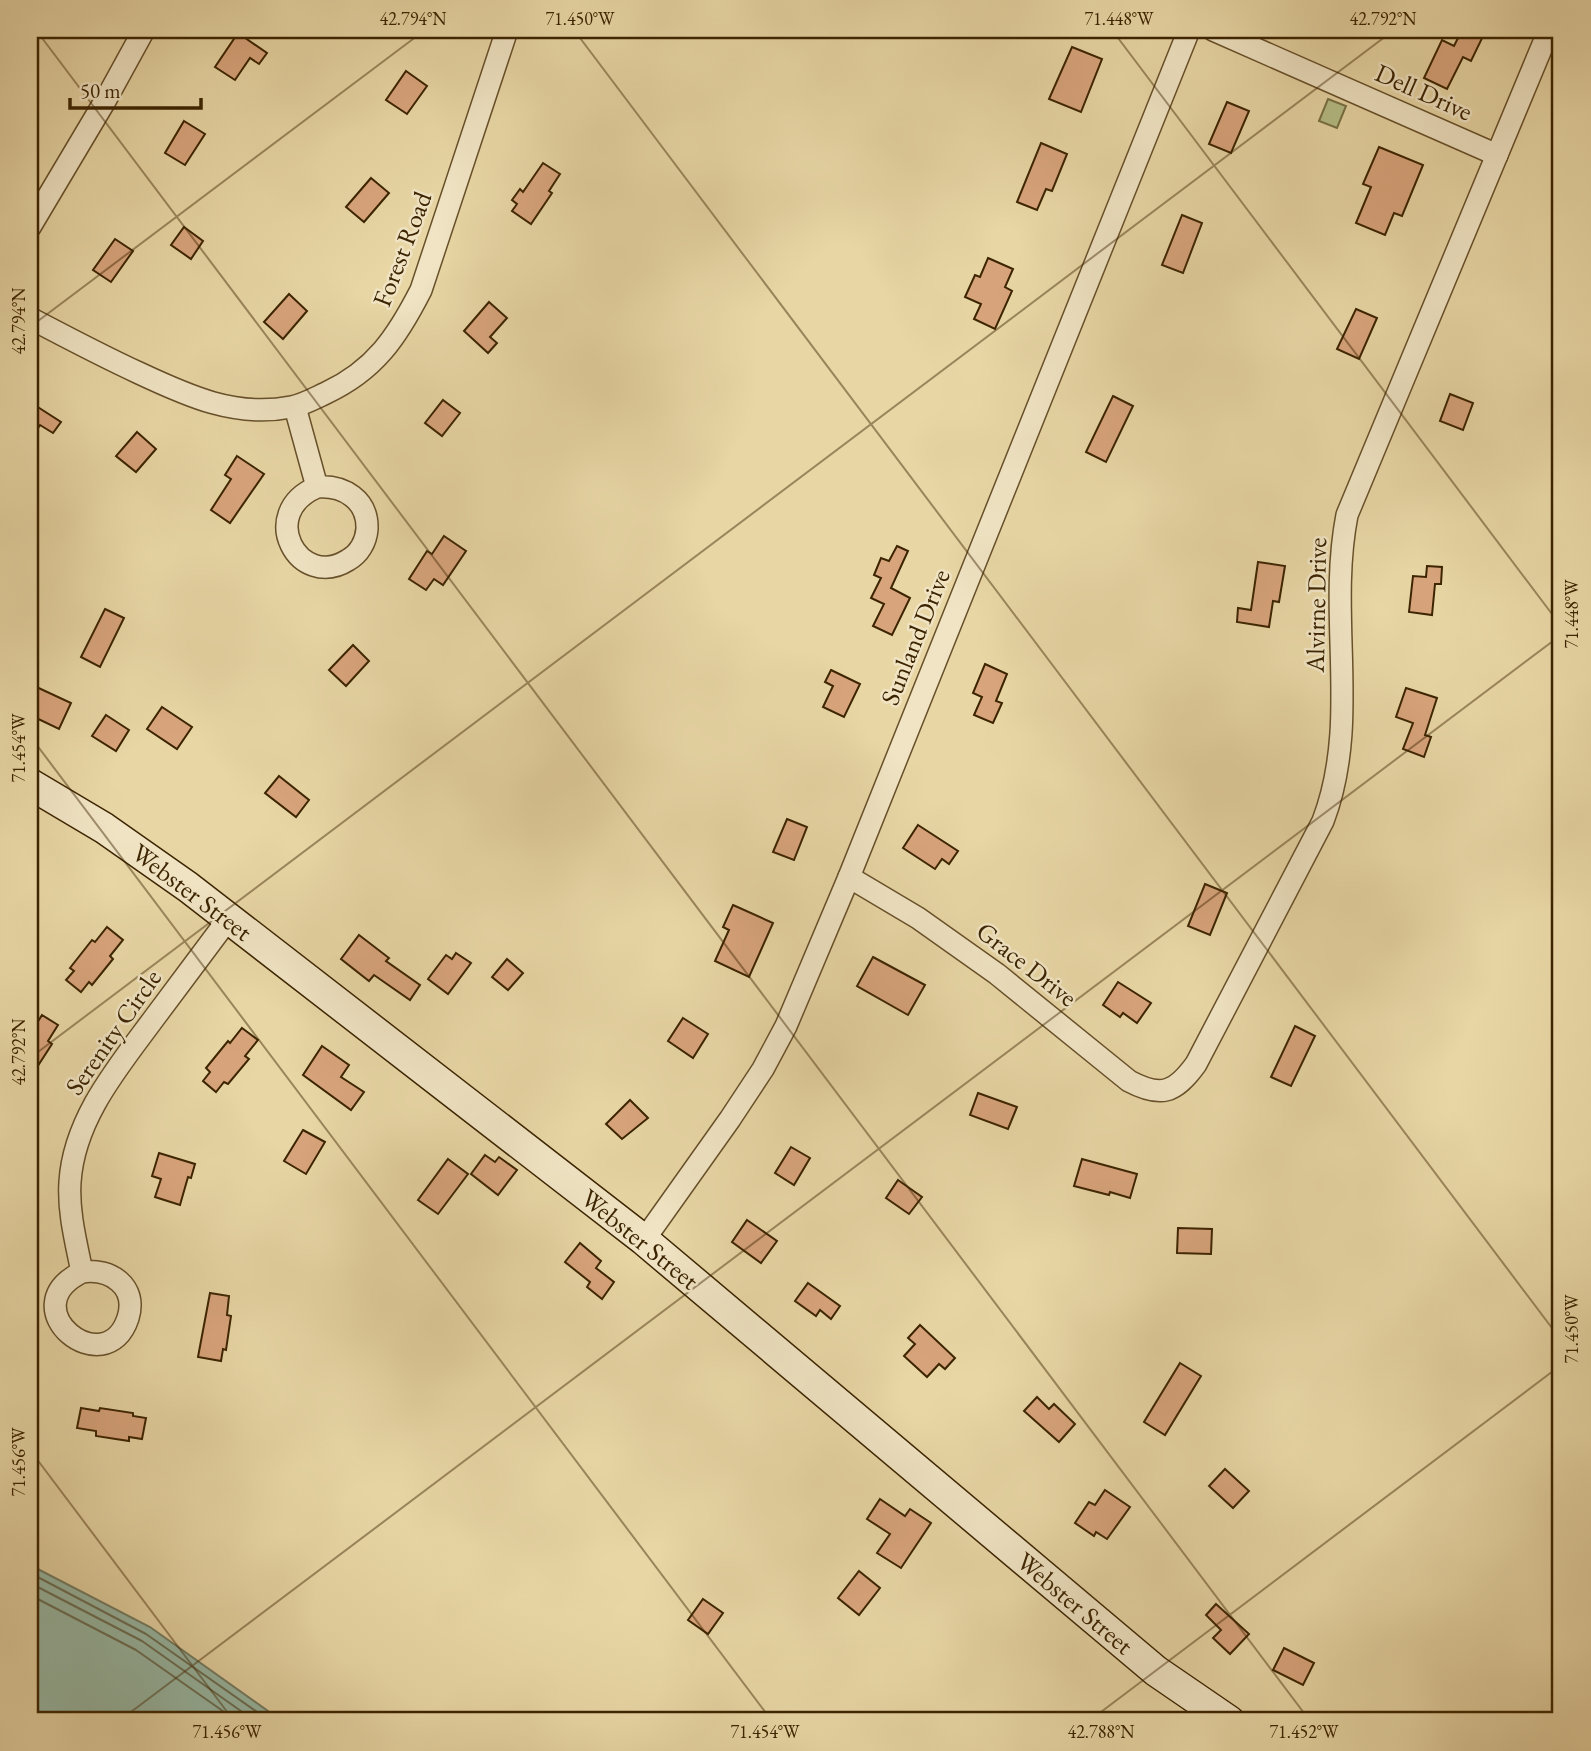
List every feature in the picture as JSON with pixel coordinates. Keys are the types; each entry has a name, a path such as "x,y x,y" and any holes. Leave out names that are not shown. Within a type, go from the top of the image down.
{"main road":[{"name":"Webster Street","path":"30,784 104,828 229,918 644,1240 1156,1671 1229,1721"}],"street":[{"path":"30,227 144,30"},
{"name":"Forest Road","path":"30,318 187,395 226,407 266,411 295,407 340,386 374,361 402,328 421,290 508,30"},
{"name":"Sunland Drive","path":"644,1240 763,1069 786,1026 849,877 1189,30"},
{"name":"Dell Drive","path":"1213,30 1497,155"},
{"name":"Alvirne Drive","path":"1168,1090 1179,1084 1196,1064 1323,821 1340,761 1343,720 1340,570 1347,516 1549,30"},
{"path":"295,407 317,487"},
{"name":"Grace Drive","path":"849,877 918,918 988,966 1129,1081 1150,1090 1168,1090"},
{"name":"Serenity Circle","path":"82,1272 70,1208 70,1182 72,1162 84,1125 115,1071 229,918"}],"green space":[{"path":"1328,99 1346,106 1337,128 1319,121"}],"water":[{"path":"30,1565 150,1627 282,1721 30,1721"}],"building":[{"path":"1462,30 1486,30 1471,61 1463,57 1447,89 1424,78 1442,40 1454,46"},
{"path":"238,33 267,53 259,64 250,58 235,80 215,67"},
{"path":"1072,47 1102,59 1081,112 1049,99"},
{"path":"406,71 427,86 407,114 386,100"},
{"path":"1227,102 1249,111 1231,153 1209,144"},
{"path":"184,121 205,134 185,165 165,153"},
{"path":"1041,143 1067,154 1052,191 1046,189 1037,210 1017,202"},
{"path":"1379,147 1423,165 1402,216 1394,213 1385,235 1356,223 1371,187 1363,184"},
{"path":"543,163 560,174 549,191 552,193 531,224 512,211 517,204 512,200 520,189 523,192"},
{"path":"371,178 389,193 364,222 346,207"},
{"path":"1182,215 1202,223 1183,273 1162,265"},
{"path":"184,227 203,241 191,259 171,245"},
{"path":"115,239 133,251 111,282 93,270"},
{"path":"988,258 1013,269 1005,287 1012,291 995,329 974,319 981,304 965,297 975,275 980,277"},
{"path":"289,294 307,311 283,339 264,322"},
{"path":"489,302 507,318 490,337 497,343 488,353 464,331"},
{"path":"1356,309 1377,318 1359,359 1337,349"},
{"path":"1450,394 1473,403 1463,430 1440,421"},
{"path":"1113,396 1133,406 1106,462 1086,452"},
{"path":"443,400 460,413 442,436 425,423"},
{"path":"30,402 61,422 53,433 40,425 30,441"},
{"path":"137,432 156,449 136,472 116,456"},
{"path":"237,456 264,474 230,523 211,510 231,479 225,475"},
{"path":"444,536 466,551 443,585 434,579 426,590 409,579 427,551 432,554"},
{"path":"897,546 908,551 891,588 910,598 892,635 873,626 884,604 871,598 881,578 874,575 881,558 889,561"},
{"path":"1258,562 1285,566 1279,602 1273,601 1269,627 1237,622 1238,608 1251,610"},
{"path":"1427,566 1442,567 1441,584 1435,584 1432,615 1409,612 1413,576 1426,577"},
{"path":"105,609 124,618 100,667 81,657"},
{"path":"353,645 369,661 346,686 329,670"},
{"path":"985,664 1007,674 996,701 1002,703 993,723 974,715 982,697 973,693"},
{"path":"831,670 860,684 844,717 823,707 833,686 825,682"},
{"path":"30,684 71,703 59,729 30,715"},
{"path":"1406,688 1437,698 1425,735 1431,737 1424,757 1403,749 1413,723 1396,717"},
{"path":"162,707 192,727 177,749 147,729"},
{"path":"106,715 129,730 116,751 92,736"},
{"path":"279,776 309,800 296,817 265,793"},
{"path":"787,819 807,827 794,860 773,852"},
{"path":"918,825 958,851 949,864 942,859 935,869 903,848"},
{"path":"1205,884 1227,893 1210,935 1188,926"},
{"path":"733,905 773,923 749,977 715,961 729,930 723,927"},
{"path":"107,927 123,940 110,956 113,959 92,985 89,982 81,992 66,980 74,971 70,968 92,940 95,942"},
{"path":"359,935 389,958 386,961 420,985 410,1000 374,975 369,981 341,959"},
{"path":"456,953 471,963 448,994 428,979 446,955 452,959"},
{"path":"873,957 925,985 908,1015 857,986"},
{"path":"507,959 523,973 508,990 492,977"},
{"path":"1118,982 1151,1003 1137,1023 1123,1013 1120,1017 1103,1005"},
{"path":"42,1015 58,1025 48,1041 52,1044 30,1078 30,1034"},
{"path":"683,1018 708,1034 693,1058 668,1041"},
{"path":"1295,1026 1315,1036 1291,1086 1271,1077"},
{"path":"242,1028 258,1040 245,1056 249,1059 228,1084 224,1082 216,1092 203,1081 210,1072 206,1068"},
{"path":"322,1046 349,1065 341,1077 364,1092 351,1110 303,1075"},
{"path":"978,1093 1017,1107 1008,1129 970,1115"},
{"path":"630,1100 648,1118 622,1139 606,1124"},
{"path":"303,1130 325,1142 306,1174 284,1161"},
{"path":"791,1147 810,1158 794,1185 775,1173"},
{"path":"159,1153 195,1164 191,1178 188,1177 180,1205 155,1197 161,1179 152,1176"},
{"path":"485,1155 495,1162 499,1157 517,1170 498,1195 471,1174"},
{"path":"448,1159 468,1174 438,1214 418,1200"},
{"path":"1082,1159 1137,1174 1130,1198 1074,1186"},
{"path":"898,1180 922,1197 909,1214 886,1198"},
{"path":"747,1220 777,1241 761,1263 732,1242"},
{"path":"1178,1228 1212,1229 1211,1254 1177,1253"},
{"path":"580,1243 601,1261 596,1268 614,1282 602,1299 587,1287 590,1282 565,1262"},
{"path":"808,1283 840,1306 831,1319 820,1310 816,1316 795,1301"},
{"path":"210,1293 229,1296 227,1315 231,1316 226,1350 223,1349 221,1361 198,1357"},
{"path":"920,1325 955,1358 945,1369 939,1364 927,1377 904,1356 915,1344 908,1338"},
{"path":"1180,1363 1201,1376 1165,1435 1144,1422"},
{"path":"1037,1397 1049,1409 1054,1404 1075,1424 1059,1442 1024,1411"},
{"path":"81,1408 133,1413 133,1416 146,1418 142,1439 129,1437 129,1441 96,1436 96,1431 77,1428"},
{"path":"1225,1469 1249,1491 1233,1508 1209,1486"},
{"path":"1105,1490 1130,1507 1107,1539 1096,1532 1094,1536 1075,1523 1089,1502 1095,1505"},
{"path":"880,1499 905,1516 910,1509 931,1523 901,1568 877,1553 890,1534 867,1519"},
{"path":"859,1571 880,1588 859,1615 838,1598"},
{"path":"703,1599 723,1613 708,1634 688,1620"},
{"path":"1216,1604 1249,1634 1230,1654 1213,1638 1221,1630 1206,1615"},
{"path":"1284,1648 1314,1663 1303,1685 1273,1670"}]}
